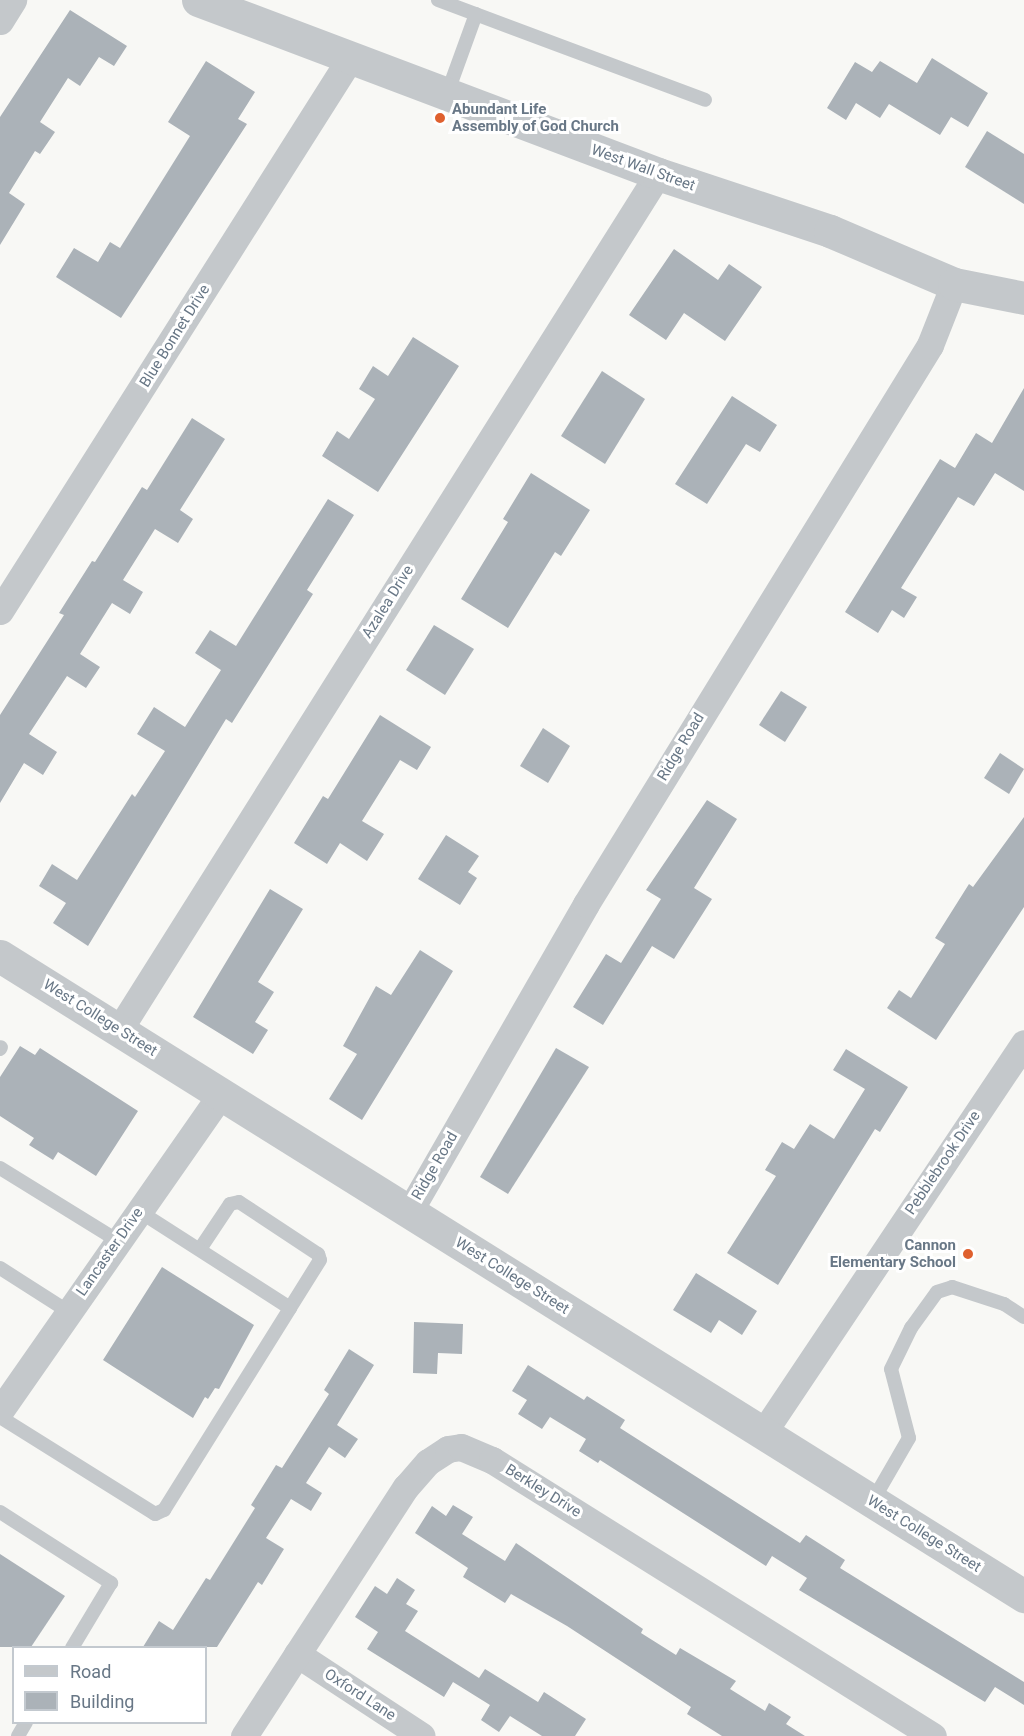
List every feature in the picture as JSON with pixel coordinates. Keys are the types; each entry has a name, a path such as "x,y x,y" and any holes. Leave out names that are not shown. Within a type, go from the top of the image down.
{"street":[{"path":"0,21 13,0"},
{"name":"West Wall Street","path":"203,1 349,60 658,174 830,231 954,284 1024,298"},
{"name":"Blue Bonnet Drive","path":"0,611 349,60"},
{"name":"Azalea Drive","path":"119,1030 658,174"},
{"name":"Ridge Road","path":"409,1212 586,904 930,345 954,284"},
{"name":"West College Street","path":"0,956 1024,1596"},
{"name":"Pebblebrook Drive","path":"763,1433 1024,1043"},
{"name":"Lancaster Drive","path":"0,1411 221,1094"},
{"name":"Berkley Drive","path":"244,1736 406,1487 428,1462 447,1449 460,1447 492,1460 933,1736"},
{"name":"Oxford Lane","path":"297,1654 422,1736"}],"lane":[{"path":"438,0 705,100"},
{"path":"447,96 476,14"},
{"path":"0,1168 118,1241"},
{"path":"0,1417 155,1514 164,1510 320,1260 318,1254 239,1202 230,1204 200,1249"},
{"path":"139,1211 290,1308"},
{"path":"0,1268 69,1312"},
{"path":"872,1502 909,1438 891,1369 911,1328 937,1293 952,1287 1004,1304 1024,1317"},
{"path":"0,1512 111,1583 73,1646"}],"building":[{"path":"70,10 127,46 114,66 99,57 80,86 68,78 40,122 55,132 40,154 35,151 9,193 25,204 0,245 0,117"},
{"path":"932,58 988,93 968,127 951,117 940,135 889,104 880,118 856,103 846,120 827,108 855,62 872,72 880,61 917,83"},
{"path":"206,61 255,92 238,119 247,124 121,318 56,277 74,248 98,262 110,242 120,248 190,136 168,122"},
{"path":"987,131 1024,154 1024,204 965,167"},
{"path":"674,249 718,280 729,264 762,287 725,341 684,313 666,340 629,315"},
{"path":"413,337 459,366 378,492 322,456 337,431 349,439 375,399 359,389 373,366 388,376"},
{"path":"602,371 645,399 605,464 561,436"},
{"path":"1024,388 1024,491 995,473 974,506 958,497 901,588 917,597 904,618 892,610 878,633 845,612 940,459 955,468 976,433 992,443"},
{"path":"732,396 777,425 760,452 746,444 707,504 675,484"},
{"path":"192,418 225,439 180,510 193,519 178,543 155,529 123,580 143,592 130,614 112,603 80,654 100,667 86,688 67,676 29,734 57,752 43,775 24,763 0,803 0,715 64,615 59,613 92,561 95,562 142,487 147,490"},
{"path":"531,473 590,510 561,556 555,552 508,628 461,599 508,522 503,519"},
{"path":"328,499 354,515 307,590 313,594 232,723 226,719 88,946 53,923 66,903 39,886 52,864 77,880 132,794 135,797 165,751 137,734 154,707 185,727 221,670 195,653 210,630 236,646"},
{"path":"434,625 474,649 445,695 406,670"},
{"path":"781,691 807,707 785,742 759,725"},
{"path":"380,715 431,747 417,770 400,760 362,821 384,834 367,861 340,843 327,864 294,843 323,796 328,799"},
{"path":"543,728 570,746 548,783 520,766"},
{"path":"1000,753 1024,769 1009,794 984,778"},
{"path":"707,800 737,819 694,888 712,899 674,959 652,946 603,1025 573,1007 606,954 621,963 661,899 646,890"},
{"path":"1024,817 1024,907 936,1040 887,1008 899,990 911,998 945,944 935,938 969,884 973,887"},
{"path":"446,835 479,856 468,872 477,878 460,905 418,879"},
{"path":"270,889 303,909 258,982 274,992 255,1022 268,1030 253,1054 193,1017"},
{"path":"420,950 453,971 362,1120 329,1099 357,1054 343,1046 376,986 391,995"},
{"path":"20,1046 35,1055 40,1048 138,1111 96,1176 58,1152 53,1160 29,1145 34,1138 0,1116 0,1077"},
{"path":"556,1048 589,1067 508,1194 480,1177"},
{"path":"846,1049 908,1087 880,1132 875,1129 778,1285 727,1253 776,1176 765,1170 782,1142 794,1149 810,1124 834,1139 865,1089 833,1070"},
{"path":"162,1267 254,1325 219,1389 215,1388 208,1399 205,1397 193,1418 103,1360"},
{"path":"696,1273 757,1311 742,1335 719,1320 711,1333 673,1310"},
{"path":"414,1322 463,1324 462,1354 438,1353 437,1374 413,1373"},
{"path":"349,1349 374,1365 337,1425 358,1439 345,1458 329,1447 306,1483 322,1493 311,1511 291,1499 266,1538 284,1549 262,1585 258,1582 217,1647 144,1646 159,1621 173,1630 206,1578 210,1580 255,1508 251,1505 276,1465 282,1468 329,1394 324,1390"},
{"path":"528,1365 584,1400 587,1396 625,1420 620,1428 800,1543 806,1535 845,1560 840,1568 1024,1682 1024,1705 995,1687 985,1702 799,1590 807,1578 772,1556 766,1566 600,1460 598,1463 579,1451 586,1439 550,1417 542,1429 518,1414 527,1400 512,1391"},
{"path":"453,1505 473,1517 462,1534 505,1561 516,1543 643,1629 641,1633 676,1655 680,1648 736,1681 730,1689 765,1711 769,1703 791,1717 786,1724 805,1736 722,1736 687,1714 691,1707 567,1626 511,1594 505,1603 463,1577 468,1568 415,1533 432,1506 446,1516"},
{"path":"0,1554 65,1596 32,1646 0,1647"},
{"path":"397,1578 415,1590 406,1604 418,1611 405,1631 479,1678 485,1669 538,1702 544,1692 586,1719 575,1736 542,1736 510,1716 499,1732 481,1720 490,1705 453,1682 444,1697 367,1649 378,1632 355,1617 375,1586 387,1594"}],"place":[{"name":"Abundant Life Assembly of God Church","path":"440,118"},
{"name":"Cannon Elementary School","path":"968,1254"}]}
